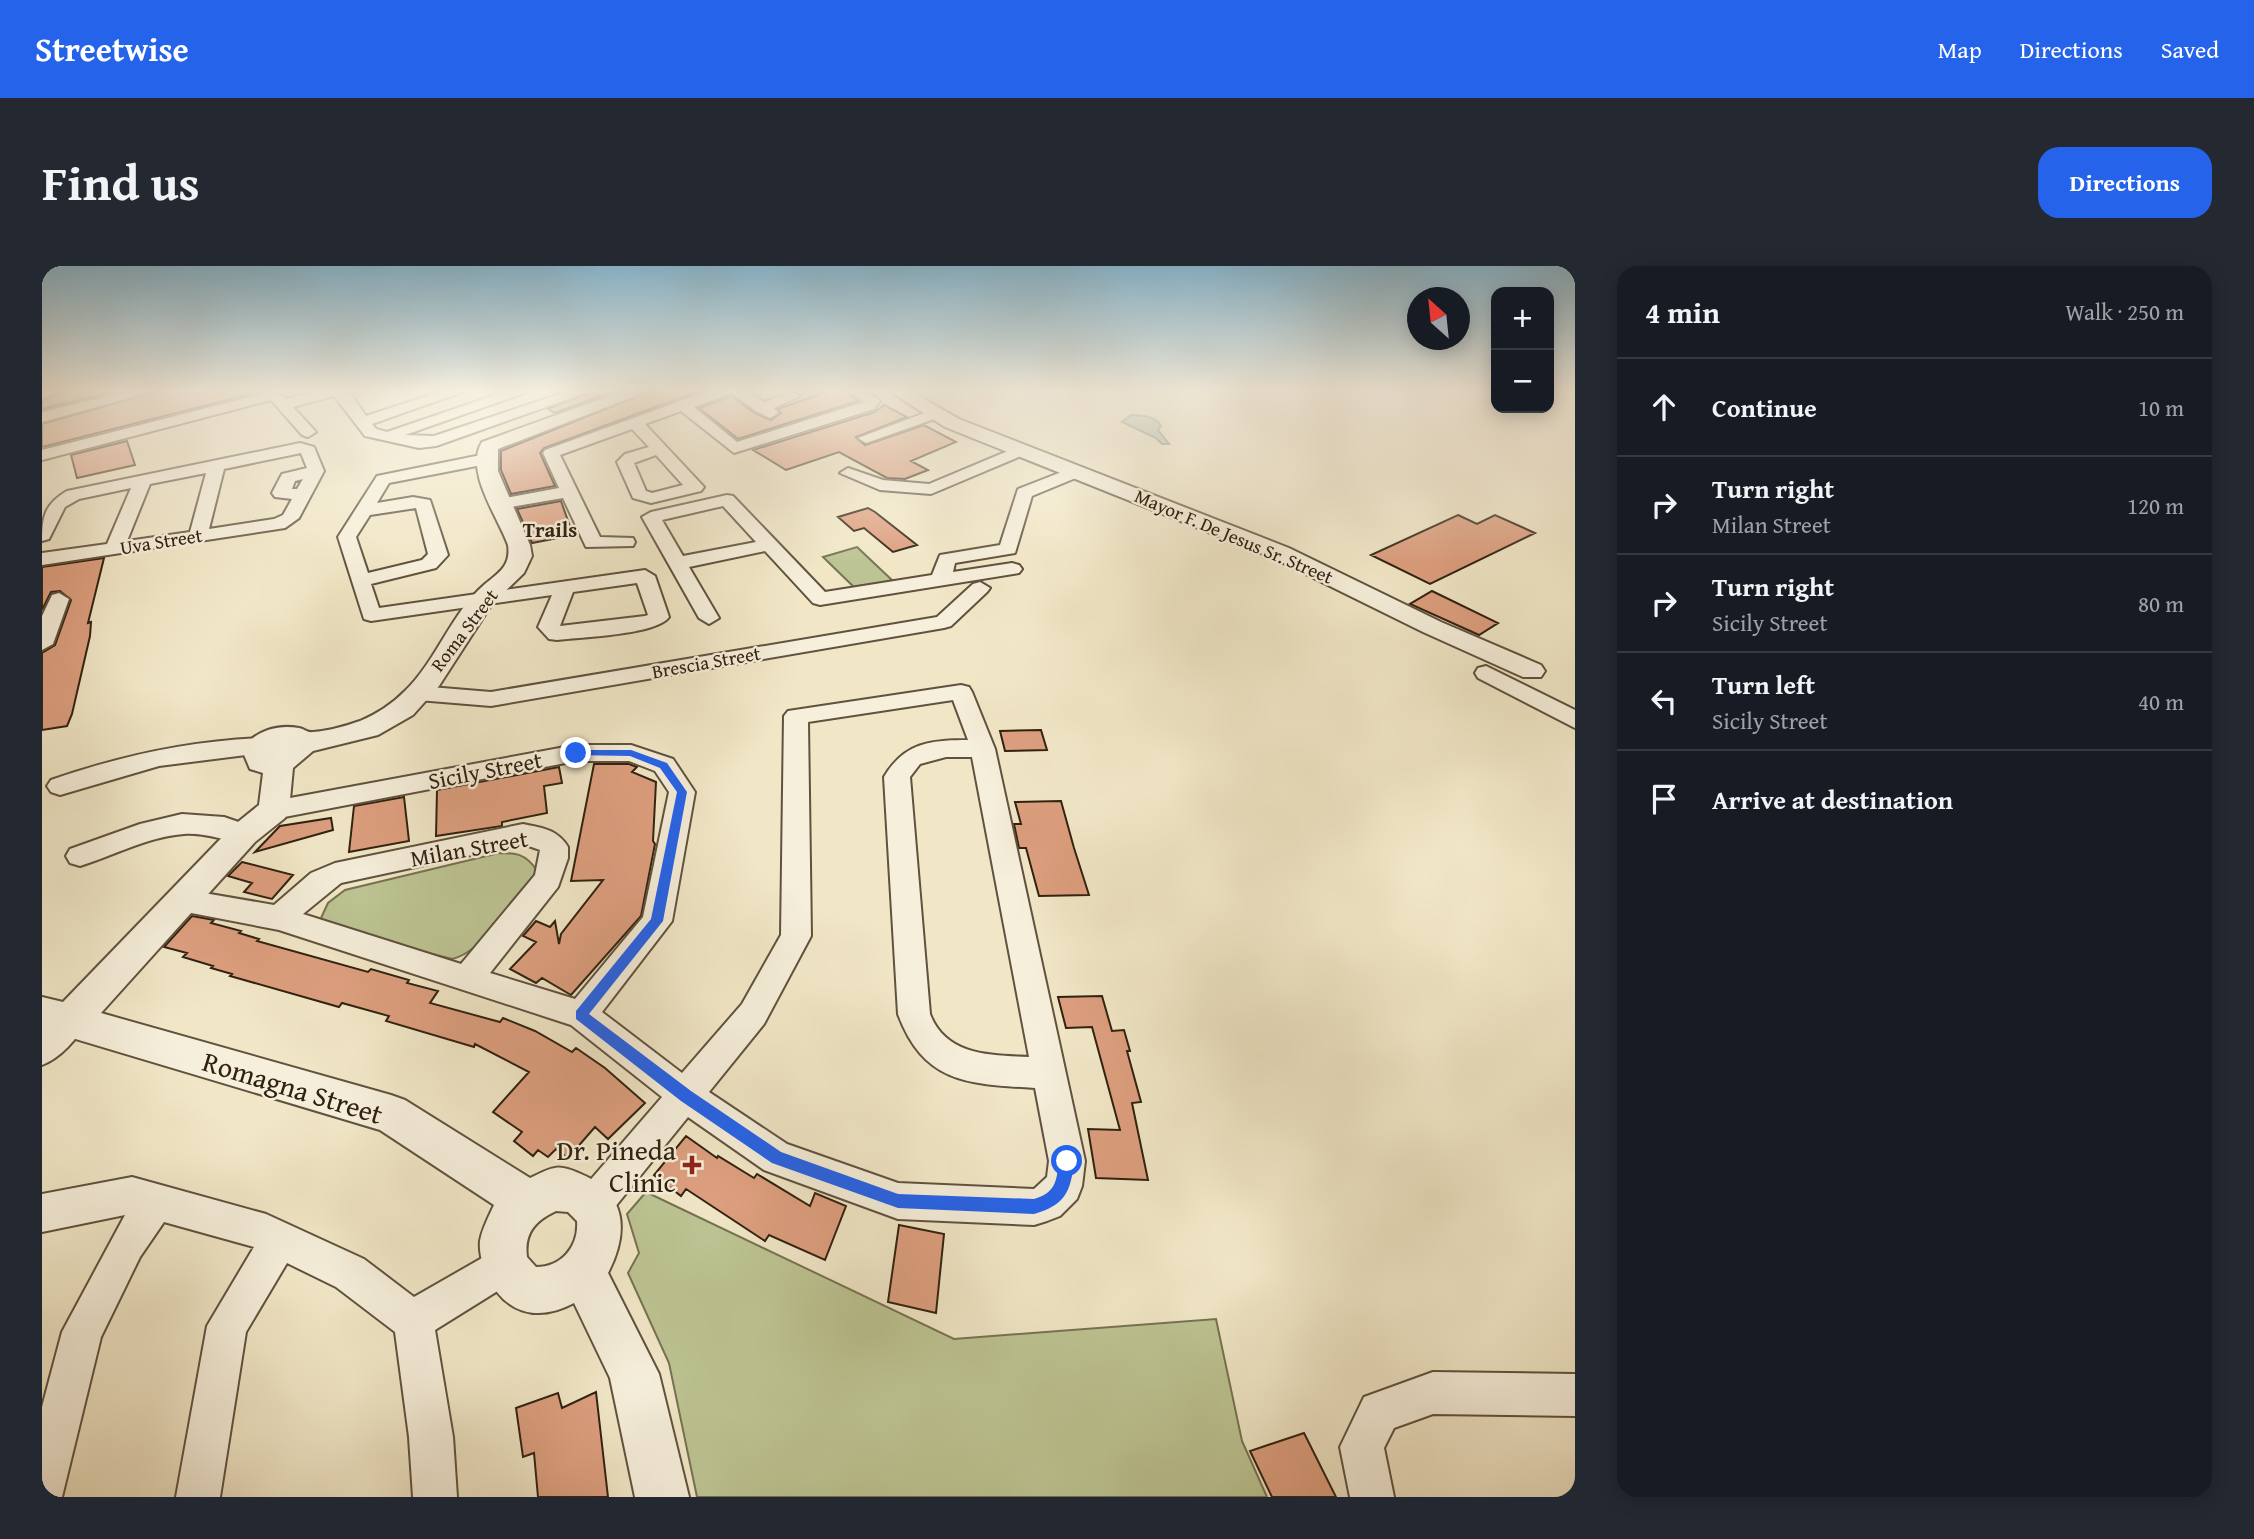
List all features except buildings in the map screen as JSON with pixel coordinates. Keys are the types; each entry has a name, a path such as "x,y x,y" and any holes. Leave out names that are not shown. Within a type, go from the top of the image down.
{"street":[{"path":"42,455 71,447"},
{"path":"489,447 486,459 399,474 383,480 347,537 372,615 564,590 645,576 660,614 651,622 563,634 552,633 549,627 564,590"},
{"path":"567,447 551,453 593,543 626,542"},
{"name":"Mayor F. De Jesus Sr. Street","path":"1016,447 1281,553 1432,627 1532,671"},
{"name":"Uva Street","path":"42,559 279,524 290,518 317,471 308,450 300,448 216,466"},
{"path":"661,449 695,487 651,498 639,494 625,462 632,457 661,449"},
{"path":"848,473 880,485 931,489 1022,450"},
{"name":"Roma Street","path":"270,754 298,753 302,744 368,728 402,710 418,693 483,599 519,565 521,553 500,504 486,459"},
{"path":"42,536 58,504 73,495 216,466 198,535"},
{"path":"941,580 947,559 1009,549 1024,494 1077,471"},
{"path":"115,548 142,482"},
{"path":"500,504 568,492"},
{"path":"709,618 651,517 727,500 820,599 1012,569"},
{"path":"362,580 429,564 438,555 424,504 413,502 364,511"},
{"path":"678,564 768,545"},
{"name":"Brescia Street","path":"418,693 491,699 944,622 980,588"},
{"path":"42,602 59,599 42,644"},
{"path":"1486,673 1575,720"},
{"path":"181,900 279,918 581,1015 686,1096 777,1158 898,1201 1017,1208 1046,1203 1064,1186 1068,1174 983,749 961,692 796,716 796,936 753,1014 686,1096 593,1205"},
{"path":"42,1050 56,1017 181,900 244,834 274,810 270,754 222,747 99,771 60,786"},
{"path":"983,749 925,752 907,760 897,777 914,1014 922,1037 930,1048 954,1063 974,1068 1047,1073"},
{"name":"Sicily Street","path":"274,810 576,753 631,753 664,765 682,792 657,921 581,1015"},
{"path":"80,856 161,828 188,823 211,822 244,834"},
{"name":"Milan Street","path":"279,918 321,881 343,872 523,834 547,839 554,847 548,879 468,978"},
{"name":"Romagna Street","path":"56,1017 391,1114 526,1201"},
{"path":"555,1189 570,1190 593,1205 598,1216 598,1244 583,1271 553,1289 522,1287 510,1278 503,1265 502,1238 507,1224 526,1201 555,1189"},
{"path":"42,1213 132,1195 253,1227 350,1273 413,1321 431,1437 435,1497"},
{"path":"42,1492 82,1332 127,1244 157,1200"},
{"path":"198,1497 227,1326 280,1240"},
{"path":"413,1321 503,1265"},
{"path":"583,1271 634,1374 662,1497"},
{"path":"1373,1497 1363,1447 1379,1412 1433,1393 1575,1395"}],"shaded area":[{"path":"857,547 892,580 858,591 823,557"},
{"path":"499,853 516,854 528,860 536,869 534,882 485,938 463,955 452,959 326,927 321,918 328,903 345,890"},
{"path":"646,1192 954,1339 1216,1319 1242,1441 1267,1497 697,1497 669,1363 628,1273 639,1253 627,1214"}],"place":[{"name":"Dr. Pineda Clinic","path":"692,1165"}],"district":[{"name":"Trails","path":"550,529"}],"route":[{"path":"576,753 631,753 664,765 682,792 657,921 581,1015 686,1096 777,1158 898,1201 1034,1207 1057,1196 1068,1174 1067,1161"}]}
